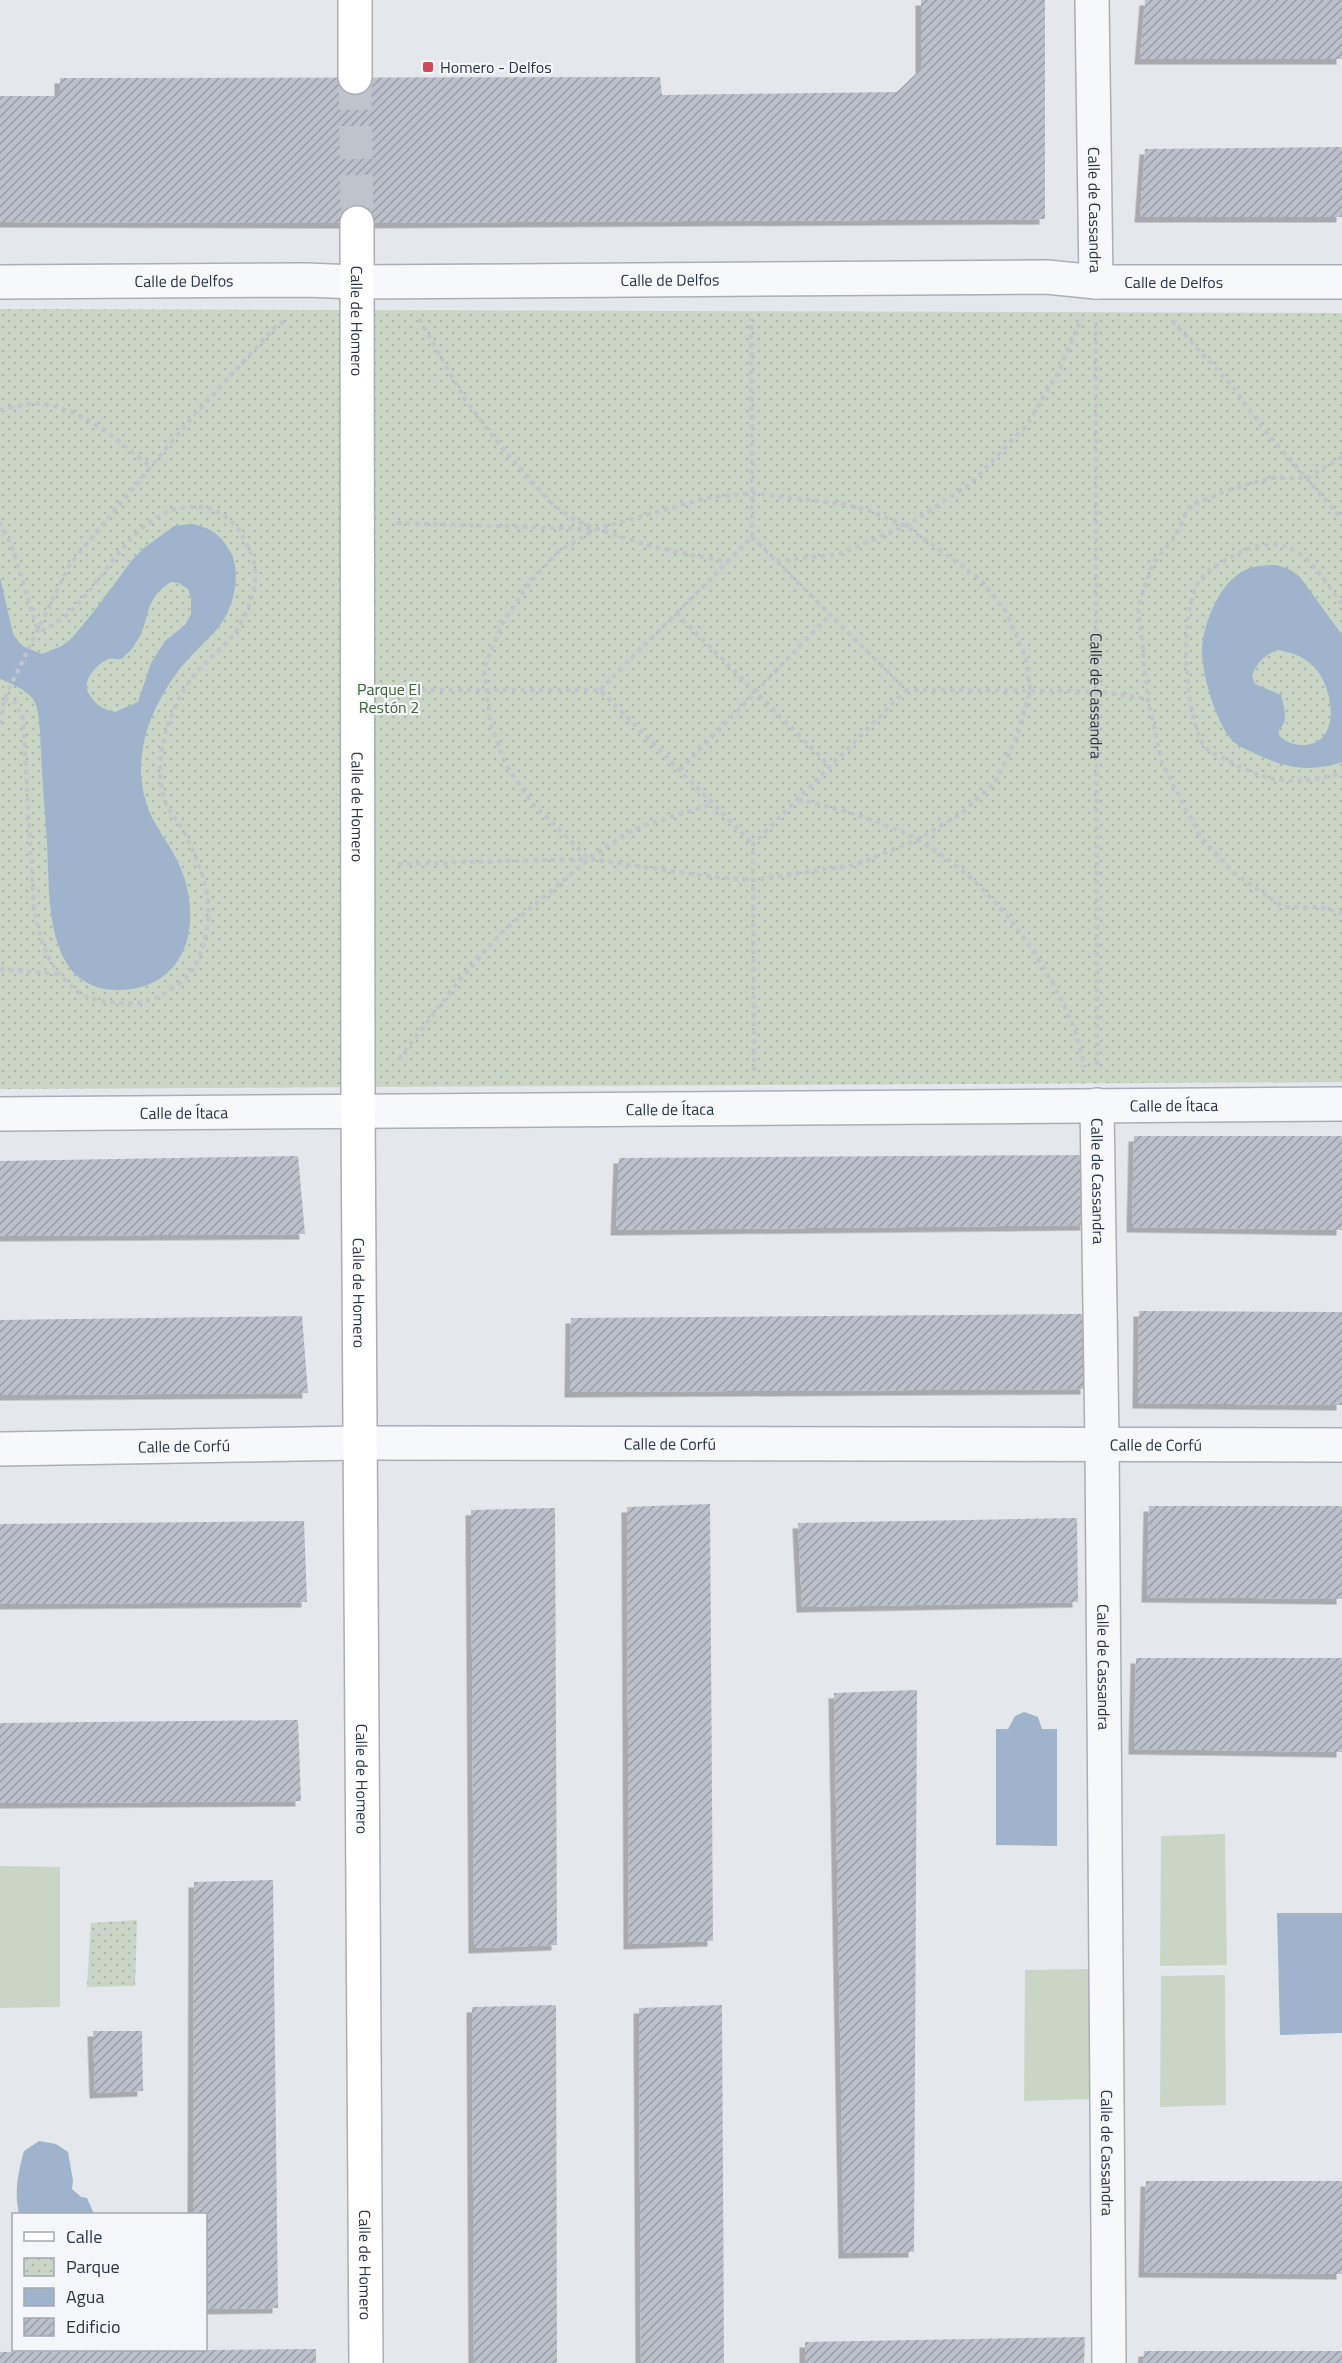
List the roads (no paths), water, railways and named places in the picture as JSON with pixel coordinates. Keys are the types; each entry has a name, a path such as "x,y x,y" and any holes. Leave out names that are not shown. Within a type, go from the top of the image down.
{"street":[{"path":"355,0 355,77"},
{"name":"Calle de Cassandra","path":"1092,0 1096,282"},
{"name":"Calle de Homero","path":"357,223 358,1112 362,1443 366,2363"},
{"name":"Calle de Delfos","path":"0,282 306,280 399,282 1047,277 1096,282 1342,282"},
{"name":"Calle de Ítaca","path":"0,1114 1342,1104"},
{"name":"Calle de Cassandra","path":"1097,1105 1109,2363"},
{"name":"Calle de Corfú","path":"0,1449 362,1443 1342,1445"}],"water":[{"path":"192,524 210,530 220,537 231,553 236,582 231,603 223,621 181,668 160,699 143,746 141,774 146,802 153,820 177,860 187,890 190,911 189,931 184,949 174,966 160,978 142,987 119,990 94,986 76,975 64,958 56,936 51,913 38,712 29,694 0,679 0,577 13,634 22,646 42,654 62,646 72,638 132,560 174,526","holes":["171,582 179,583 188,589 191,598 191,614 185,625 165,641 151,663 138,702 115,712 100,706 87,689 91,674 104,661 121,659 126,655 144,627 155,596"]},
{"path":"1276,565 1289,569 1300,577 1342,635 1342,762 1319,767 1297,767 1276,762 1244,748 1227,734 1211,698 1204,670 1202,648 1206,627 1215,604 1228,584 1245,570","holes":["1277,650 1297,655 1310,663 1321,676 1326,687 1330,700 1329,725 1324,735 1316,742 1304,745 1287,741 1281,737 1279,730 1284,722 1285,714 1281,695 1255,684 1252,676 1259,663"]},
{"path":"1024,1712 1038,1717 1042,1729 1057,1729 1057,1846 996,1845 996,1729 1008,1729 1015,1716"},
{"path":"1277,1913 1342,1913 1342,2033 1280,2035"},
{"path":"39,2141 56,2144 68,2152 73,2181 72,2189 81,2197 87,2198 94,2213 19,2213 17,2182 24,2151"}],"tunnel":[{"path":"355,77 357,223"}],"place":[{"name":"Homero - Delfos","path":"428,67"}],"park label":[{"name":"Parque El Restón 2","path":"389,698"}]}
